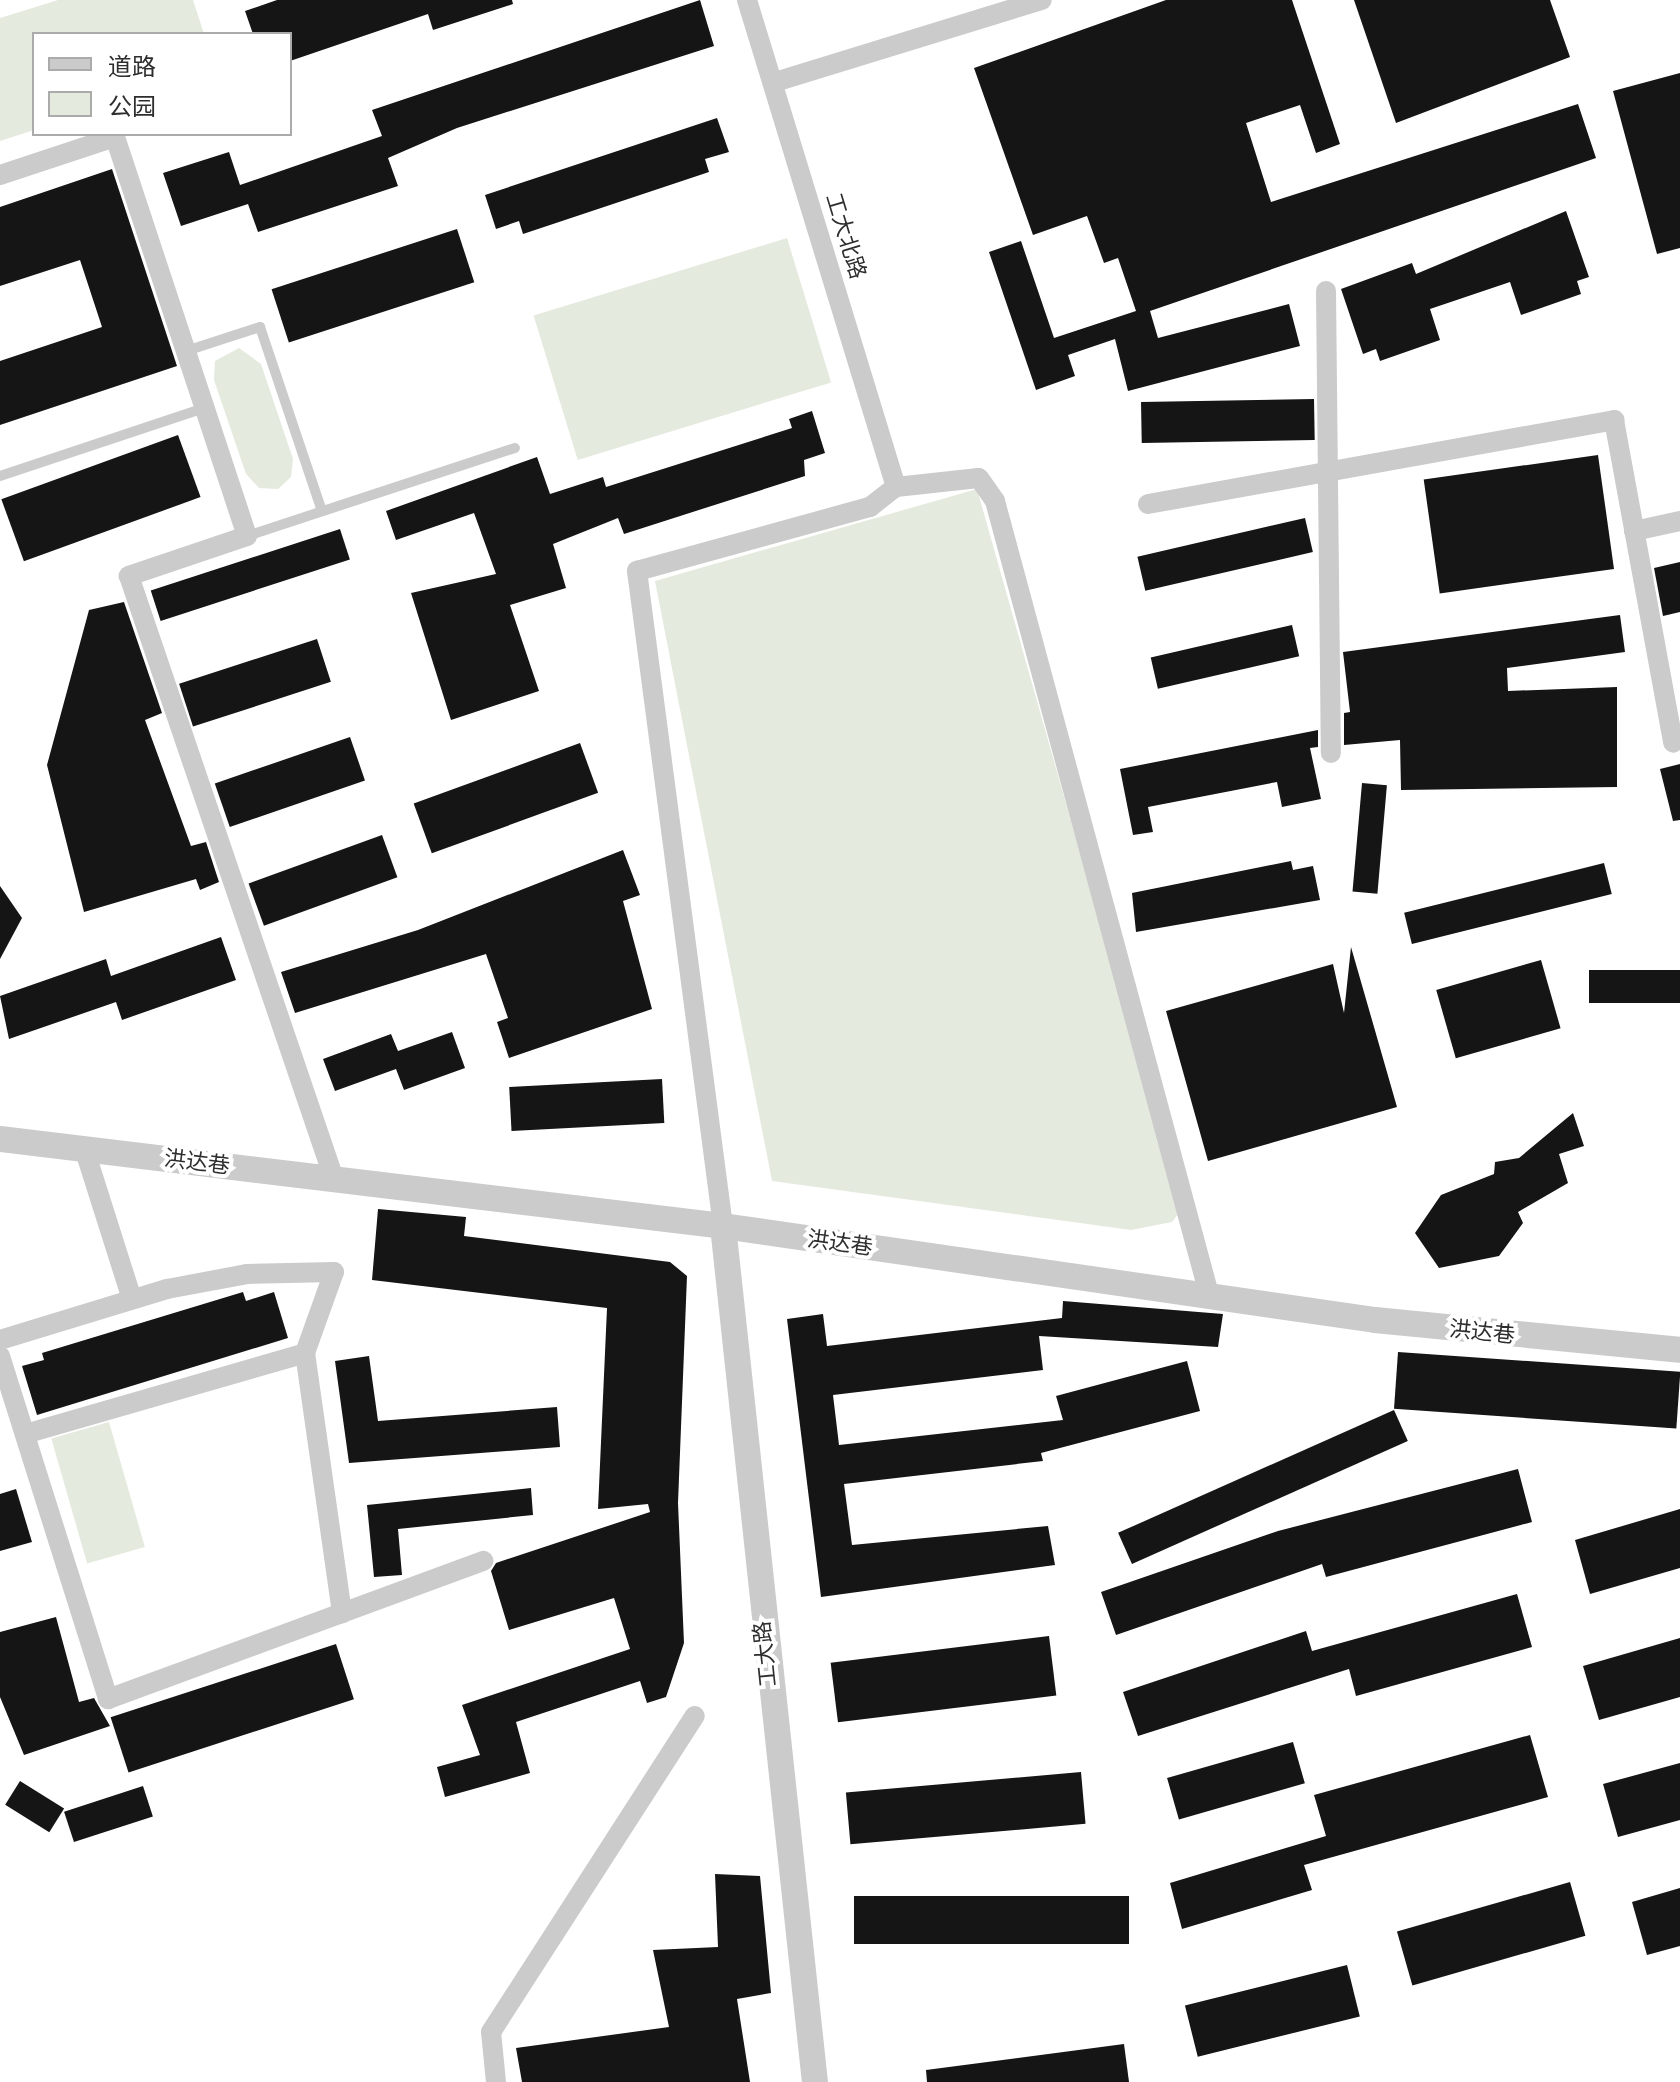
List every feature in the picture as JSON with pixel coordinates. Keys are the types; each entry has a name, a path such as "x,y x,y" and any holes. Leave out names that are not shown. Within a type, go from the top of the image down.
{"street":[{"name":"工大北路","path":"747,0 775,82 896,487"},
{"path":"775,82 1042,0"},
{"path":"0,175 115,137 247,536 129,576 334,1179"},
{"path":"1326,291 1332,471 1331,753"},
{"path":"1148,504 1614,420 1673,743"},
{"path":"723,1226 637,571 870,507 896,487 979,478 995,501 1210,1298"},
{"path":"1634,531 1680,521"},
{"name":"洪达巷","path":"0,1139 723,1226 1210,1298 1680,1350"},
{"path":"84,1148 132,1299"},
{"name":"工大路","path":"723,1226 815,2082"},
{"path":"0,1340 132,1299 247,1274 328,1269 334,1272 305,1353 342,1613"},
{"path":"25,1434 305,1353"},
{"path":"0,1356 108,1699 483,1561"},
{"path":"496,2082 491,2032 695,1716"}],"lane":[{"path":"186,351 260,327 322,511"},
{"path":"0,476 205,408"},
{"path":"247,536 515,448"}],"green space":[{"path":"58,0 193,0 203,32 32,32 32,131 0,141 0,18"},
{"path":"787,238 831,382 578,460 534,315"},
{"path":"239,348 261,364 293,459 291,477 278,489 259,488 246,474 214,380 215,361"},
{"path":"977,489 1181,1210 1172,1222 1131,1230 772,1181 655,581"},
{"path":"109,1422 145,1547 87,1564 51,1439"}],"building":[{"path":"277,0 512,0 513,4 433,30 428,14 292,60 292,32 252,32 245,11"},
{"path":"700,0 714,46 457,128 388,158 398,186 258,232 248,204 181,226 163,173 229,152 240,185 382,136 372,110"},
{"path":"1166,0 1292,0 1340,144 1316,153 1300,105 1246,123 1271,202 1578,104 1596,158 1150,311 1158,338 1289,304 1300,346 1128,391 1115,339 1068,355 1075,376 1036,390 989,252 1021,241 1054,338 1136,311 1118,258 1104,263 1087,216 1033,235 974,68"},
{"path":"1354,0 1550,0 1570,57 1396,123"},
{"path":"1680,73 1680,248 1657,254 1613,91"},
{"path":"717,118 729,152 705,159 709,172 523,234 519,221 496,229 485,195"},
{"path":"112,169 177,366 0,425 0,361 102,327 80,260 0,286 0,207"},
{"path":"1566,211 1589,277 1577,281 1581,294 1521,315 1510,282 1430,309 1440,340 1380,361 1376,349 1363,354 1341,289 1412,263 1416,274"},
{"path":"457,229 474,282 289,343 272,289"},
{"path":"1314,399 1315,440 1142,443 1141,402"},
{"path":"812,411 825,453 804,460 805,476 624,534 618,518 553,544 566,588 510,605 539,691 451,720 411,593 496,574 474,513 396,540 386,511 537,457 550,494 603,477 606,487 792,428 789,419"},
{"path":"178,435 201,497 24,561 1,499"},
{"path":"1598,455 1614,569 1440,593 1424,479"},
{"path":"1305,518 1313,552 1145,591 1137,557"},
{"path":"340,529 350,559 161,621 151,590"},
{"path":"1680,562 1680,612 1663,616 1654,568"},
{"path":"124,602 162,713 145,720 191,846 206,842 219,882 200,890 196,879 84,912 47,765 89,610"},
{"path":"1620,615 1625,652 1507,668 1508,691 1617,687 1617,787 1401,790 1400,740 1344,745 1344,713 1350,712 1343,652"},
{"path":"1292,625 1299,656 1158,689 1151,658"},
{"path":"317,639 331,682 193,727 179,684"},
{"path":"1318,730 1318,747 1310,748 1321,799 1282,807 1277,782 1148,807 1153,832 1133,835 1120,769"},
{"path":"350,737 365,780 230,827 215,784"},
{"path":"580,743 598,793 432,853 414,804"},
{"path":"1680,764 1680,820 1673,821 1660,769"},
{"path":"1362,783 1387,785 1377,894 1353,892"},
{"path":"382,835 397,877 264,926 249,884"},
{"path":"623,850 640,895 623,901 652,1009 509,1058 497,1022 508,1018 486,954 295,1013 281,972 418,930"},
{"path":"1291,861 1293,870 1313,866 1320,900 1136,932 1132,893"},
{"path":"1604,863 1612,894 1412,944 1404,913"},
{"path":"0,886 22,918 0,959"},
{"path":"221,937 236,980 122,1020 116,1002 9,1039 0,996 106,959 111,976"},
{"path":"1351,947 1397,1107 1208,1161 1166,1011 1333,964 1344,1013"},
{"path":"1541,960 1561,1028 1456,1058 1436,990"},
{"path":"1589,970 1680,970 1680,1003 1589,1003"},
{"path":"452,1032 465,1068 404,1090 396,1069 335,1091 323,1059 391,1034 398,1051"},
{"path":"662,1079 664,1123 512,1131 509,1087"},
{"path":"1573,1113 1584,1146 1559,1154 1568,1183 1518,1212 1523,1223 1499,1256 1439,1268 1415,1233 1441,1195 1494,1174 1495,1162 1519,1158"},
{"path":"378,1209 466,1217 464,1236 670,1262 687,1276 678,1503 684,1643 666,1697 647,1703 640,1681 516,1722 530,1773 445,1797 437,1767 480,1755 462,1705 630,1649 614,1598 509,1630 491,1571 496,1563 650,1512 648,1504 598,1509 607,1308 372,1280"},
{"path":"243,1292 246,1301 274,1292 288,1338 37,1415 22,1366 44,1360 42,1353"},
{"path":"1063,1301 1223,1314 1218,1347 1039,1336 1043,1370 833,1395 839,1445 1063,1420 1056,1396 1187,1361 1200,1411 1041,1453 1043,1461 844,1484 852,1545 1048,1526 1055,1565 821,1597 787,1319 823,1314 827,1346 1062,1318"},
{"path":"1398,1352 1680,1372 1676,1429 1394,1409"},
{"path":"369,1356 378,1421 557,1407 560,1447 349,1463 335,1361"},
{"path":"1394,1410 1408,1441 1132,1564 1118,1533"},
{"path":"1518,1469 1532,1522 1326,1577 1322,1564 1116,1635 1101,1592 1278,1531"},
{"path":"531,1488 533,1515 398,1529 402,1575 374,1577 367,1505"},
{"path":"16,1489 32,1542 0,1551 0,1494"},
{"path":"1680,1509 1680,1568 1590,1594 1575,1540"},
{"path":"1517,1594 1532,1647 1356,1696 1349,1669 1138,1736 1123,1692 1306,1631 1312,1651"},
{"path":"56,1617 79,1702 94,1698 110,1726 24,1755 0,1697 0,1632"},
{"path":"1049,1636 1056,1696 838,1722 831,1663"},
{"path":"1680,1638 1680,1697 1599,1720 1583,1666"},
{"path":"336,1644 354,1699 129,1772 111,1717"},
{"path":"1530,1735 1548,1797 1304,1865 1312,1890 1182,1929 1170,1883 1326,1836 1314,1795"},
{"path":"1293,1742 1305,1783 1179,1819 1167,1778"},
{"path":"1680,1763 1680,1820 1618,1837 1603,1784"},
{"path":"1081,1772 1086,1824 850,1844 846,1793"},
{"path":"20,1781 64,1809 49,1832 5,1805"},
{"path":"143,1786 153,1816 74,1842 64,1812"},
{"path":"715,1874 760,1876 771,1993 737,1999 750,2082 522,2082 516,2048 669,2027 653,1950 718,1947"},
{"path":"1570,1882 1585,1936 1412,1985 1397,1932"},
{"path":"1680,1888 1680,1946 1647,1955 1632,1902"},
{"path":"854,1896 1129,1896 1129,1944 854,1944"},
{"path":"1347,1965 1360,2016 1198,2057 1185,2005"},
{"path":"1124,2044 1129,2082 927,2082 926,2070"}]}
